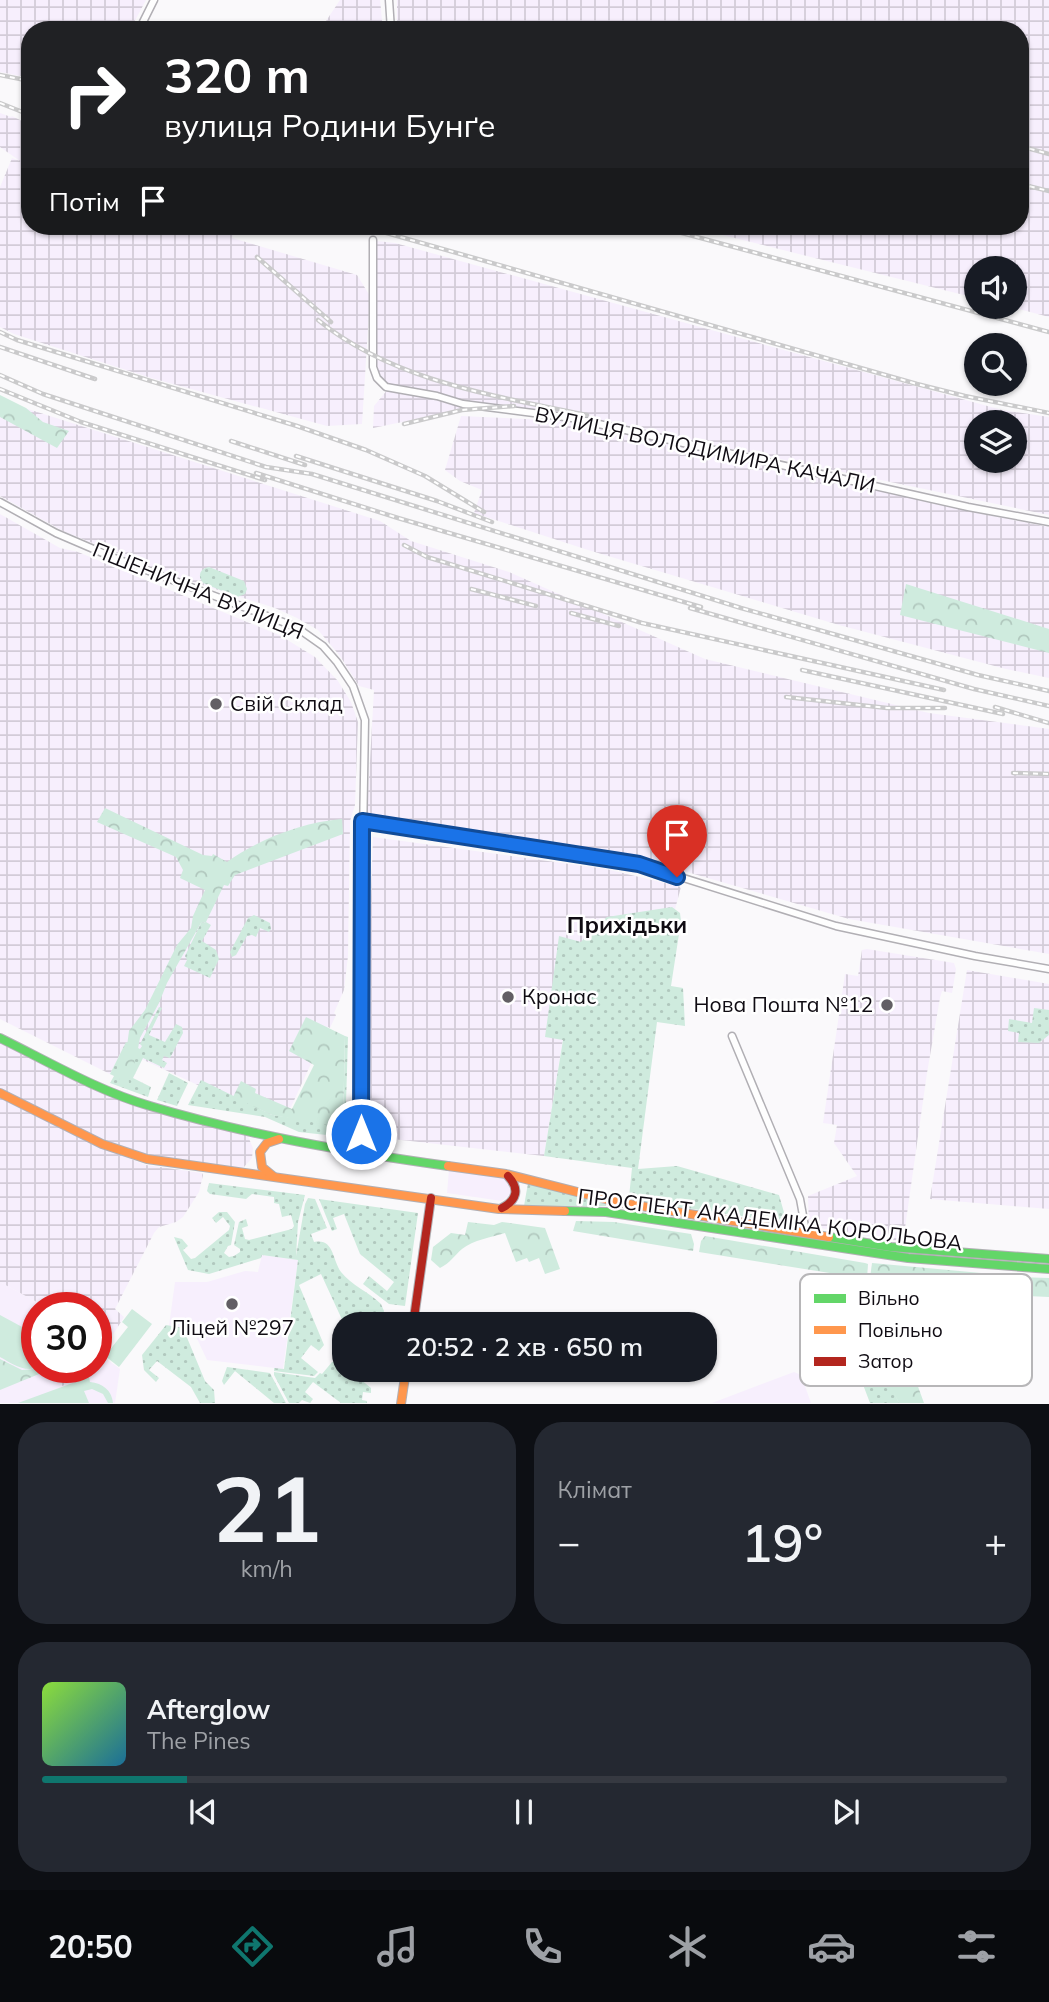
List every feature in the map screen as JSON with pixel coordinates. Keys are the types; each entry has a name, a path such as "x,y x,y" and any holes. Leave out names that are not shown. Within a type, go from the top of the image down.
{"main road":[{"name":"ПРОСПЕКТ АКАДЕМІКА КОРОЛЬОВА","path":"0,1038 103,1088 149,1106 282,1138 379,1156 506,1174 617,1202 905,1248 1049,1259"},
{"name":"ПРОСПЕКТ АКАДЕМІКА КОРОЛЬОВА","path":"0,1093 102,1143 148,1159 209,1170 274,1176 499,1209 607,1212 908,1258 1049,1269"},
{"path":"274,1176 262,1167 260,1153 267,1143 282,1138"},
{"path":"499,1209 512,1203 517,1194 515,1183 506,1174"},
{"path":"415,1312 431,1198"},
{"path":"401,1404 404,1382"}],"street":[{"path":"144,21 154,0"},
{"path":"389,0 390,21"},
{"name":"ВУЛИЦЯ ВОЛОДИМИРА КАЧАЛИ","path":"373,240 373,367 377,378 386,387 437,396 463,404 572,418 956,504 1049,522"},
{"name":"ПШЕНИЧНА ВУЛИЦЯ","path":"0,502 56,533 100,552 293,625 312,636 337,662 353,686 365,720 361,1134"},
{"path":"362,821 639,864 836,926 1049,969"},
{"path":"732,1036 800,1199 806,1232"},
{"path":"347,1150 358,1141 361,1134"},
{"path":"361,1134 367,1146 379,1156"}],"shaded area":[{"path":"0,0 146,0 135,21 21,21 21,76 0,72"},
{"path":"340,0 380,0 382,21 326,21"},
{"path":"397,0 1049,0 1049,317 1027,311 1027,256 964,256 964,295 722,235 1029,235 1029,21 397,21"},
{"path":"0,113 21,120 21,235 233,235 232,238 357,275 370,296 362,424 327,426 151,378 14,334 0,327 0,187 12,158 20,161 0,147"},
{"path":"377,241 395,243 1002,410 964,410 964,473 1027,473 1027,414 1049,417 1049,515 573,416 491,404 373,428 374,406 388,389 376,369"},
{"path":"0,398 380,521 411,541 509,572 705,659 929,713 1049,729 1049,954 849,919 649,861 367,814 374,690 359,686 340,656 318,630 297,618 275,608 171,575 63,531 0,496"},
{"path":"461,416 571,421 967,511 1049,527 1049,678 839,625 474,513 482,490 460,481 445,470"},
{"path":"0,514 60,548 78,552 281,636 315,657 338,681 351,702 358,722 355,805 350,821 348,956 344,990 334,1013 336,1015 291,1107 269,1118 122,1050 110,1074 0,1019"},
{"path":"373,837 606,869 681,887 661,961 578,946 544,1156 366,1136"},
{"path":"862,950 954,963 956,969 952,993 942,991 940,998 903,1242 809,1226 808,1196 857,1176 834,1143 837,1125 823,1123 845,974 858,976"},
{"path":"967,970 1049,984 1049,1209 930,1199"},
{"path":"0,1040 169,1114 247,1134 253,1148 252,1158 244,1167 238,1169 150,1155 118,1146 80,1129 0,1089"},
{"path":"0,1098 95,1145 146,1165 202,1173 199,1192 183,1217 159,1227 154,1233 115,1309 124,1317 112,1336 112,1292 21,1293 0,1282"},
{"path":"449,1170 504,1178 512,1187 511,1194 502,1201 447,1193"},
{"name":"Ліцей №297","path":"262,1255 298,1260 283,1369 207,1360 193,1330 169,1326 175,1282 207,1282 245,1271 258,1272"},
{"path":"0,1282 21,1293 21,1383 112,1383 112,1363 120,1369 115,1403 0,1403"},
{"path":"794,1372 800,1375 800,1386 805,1386 811,1403 712,1403"},
{"path":"51,1383 70,1383 54,1389"}],"green space":[{"path":"0,395 26,408 43,422 69,431 57,448 0,417"},
{"path":"209,567 244,581 247,589 245,594 237,597 203,583 200,573"},
{"path":"906,584 1049,629 1049,653 900,615"},
{"path":"105,808 203,855 213,854 227,862 267,839 312,824 342,819 343,834 235,875 228,886 224,885 206,922 201,923 167,983 140,1038 134,1058 135,1065 128,1074 129,1083 121,1084 117,1068 127,1046 129,1031 145,1010 177,945 191,928 193,916 205,890 180,878 183,870 176,857 97,822"},
{"path":"672,907 680,913 681,921 671,986 683,988 685,1026 657,1022 638,1169 677,1166 779,1195 787,1223 633,1200 629,1197 632,1168 544,1156 563,1040 545,1037 559,936 581,942 607,917"},
{"path":"254,915 270,923 271,929 269,932 260,928 256,937 247,936 232,957 230,952 248,918"},
{"path":"201,923 211,925 202,941 216,950 219,959 210,978 184,966 187,960 185,956"},
{"path":"159,1007 162,1008 149,1035 165,1042 176,1024 182,1027 183,1033 170,1058 164,1056 162,1060 167,1063 164,1068 143,1058 133,1078 151,1087 148,1097 110,1083 114,1076 110,1074 126,1042 140,1049"},
{"path":"1034,1008 1049,1010 1049,1035 1039,1043 1018,1042 1019,1033 1008,1031 1009,1019 1032,1023"},
{"path":"306,1017 345,1036 343,1125 339,1127 272,1115 233,1097 241,1081 256,1089 255,1093 292,1109 314,1065 289,1051"},
{"path":"345,1036 348,1037 345,1137 299,1132 265,1117 188,1105 201,1080 272,1115 343,1125"},
{"path":"169,1073 188,1083 177,1106 157,1100"},
{"path":"209,1183 305,1195 298,1222 296,1256 305,1204 308,1198 315,1199 327,1228 311,1234 314,1242 329,1246 345,1277 381,1304 384,1312 339,1312 321,1274 299,1285 324,1345 319,1351 311,1345 301,1358 318,1372 314,1376 274,1371 274,1368 284,1369 298,1260 262,1255 261,1258 209,1274 188,1270 174,1237 182,1239 188,1246 183,1250 191,1259 195,1258 229,1230 230,1226 223,1217 216,1223 212,1218 219,1212 227,1212 235,1222 231,1245 224,1253 229,1257 240,1252 234,1245 239,1222 246,1219 248,1226 242,1228 245,1239 249,1240 292,1229 294,1226 291,1215 282,1217 279,1204 274,1203 274,1197 252,1194 246,1199 210,1194 207,1191"},
{"path":"528,1183 606,1204 606,1206 524,1206"},
{"path":"319,1199 418,1213 405,1306 389,1304 363,1284 369,1276 387,1291 394,1282 360,1254 344,1214 333,1218 337,1229 332,1231"},
{"path":"576,1221 614,1222 691,1234 693,1251 573,1231"},
{"path":"468,1222 494,1225 502,1222 545,1228 560,1269 545,1274 539,1258 529,1262 527,1258 516,1262 505,1233 466,1246 440,1268 431,1260 433,1247 451,1233 465,1235"},
{"path":"705,1236 865,1263 868,1264 867,1274 836,1274 699,1252"},
{"path":"872,1263 992,1274 871,1274"},
{"path":"1032,1278 1049,1278 1049,1297 1032,1296"},
{"path":"132,1309 152,1324 119,1367 112,1362 112,1347 128,1327 122,1322"},
{"path":"0,1315 21,1326 21,1367 0,1357"},
{"path":"166,1325 183,1328 205,1381 214,1390 215,1403 200,1403 191,1387 157,1361 149,1370 159,1378 156,1382 144,1370 142,1355"},
{"path":"0,1359 21,1370 21,1381 0,1390"},
{"path":"332,1362 332,1382 364,1382 371,1388 371,1393 363,1392 362,1400 367,1403 341,1403 313,1382 305,1392 313,1399 310,1403 302,1400 299,1403 289,1403 274,1372 315,1378"},
{"path":"227,1367 270,1373 286,1403 274,1403 235,1371 224,1385 222,1381"},
{"path":"73,1383 94,1383 106,1388 113,1403 108,1403 103,1394 92,1389 84,1391 89,1403 18,1403"},
{"path":"864,1386 891,1386 899,1403 870,1403"},
{"path":"890,1386 918,1386 924,1403 899,1403"}],"railway":[{"path":"0,75 21,79"},
{"path":"0,103 21,111"},
{"path":"1029,148 1049,154"},
{"path":"1029,186 1049,191"},
{"path":"394,235 917,384 1049,413"},
{"path":"689,235 1049,332"},
{"path":"257,257 331,322"},
{"path":"318,320 347,341 412,372 481,393 587,415"},
{"path":"0,332 17,340 297,426 366,450 425,476 484,512"},
{"path":"0,347 95,379"},
{"path":"0,375 43,394 266,467 312,474 741,608 978,675 1049,691"},
{"path":"0,389 81,422 265,480"},
{"path":"404,424 462,410 514,406"},
{"path":"231,441 305,465"},
{"path":"296,456 437,501 492,522"},
{"path":"256,473 398,518 701,607"},
{"path":"404,545 427,557 642,623 944,690"},
{"path":"471,589 536,606"},
{"path":"690,608 974,689 1049,706"},
{"path":"571,613 619,626"},
{"path":"802,670 1003,714"},
{"path":"786,697 887,708 945,708"},
{"path":"995,707 1049,723"},
{"path":"1013,773 1049,774"}],"traffic: fast":[{"path":"0,1038 93,1084 150,1106 223,1126 298,1142 448,1166"},
{"path":"565,1211 606,1212 908,1258 1049,1269"},
{"path":"829,1237 891,1247 1049,1259"}],"traffic: slow":[{"path":"0,1093 102,1144 147,1159 499,1209 565,1211"},
{"path":"273,1176 262,1167 260,1152 267,1143 279,1139"},
{"path":"448,1166 506,1174 617,1202 829,1237"},
{"path":"401,1404 404,1382"}],"traffic: jam":[{"path":"502,1208 515,1194 514,1185 508,1176"},
{"path":"415,1312 431,1198"}],"place":[{"name":"Свій Склад","path":"216,704"},
{"name":"Кронас","path":"508,997"},
{"name":"Нова Пошта №12","path":"887,1005"},
{"name":"Ліцей №297","path":"232,1304"}],"district":[{"name":"Прихідьки","path":"627,925"}],"route":[{"path":"361,1134 362,821 639,864 677,877"}]}
